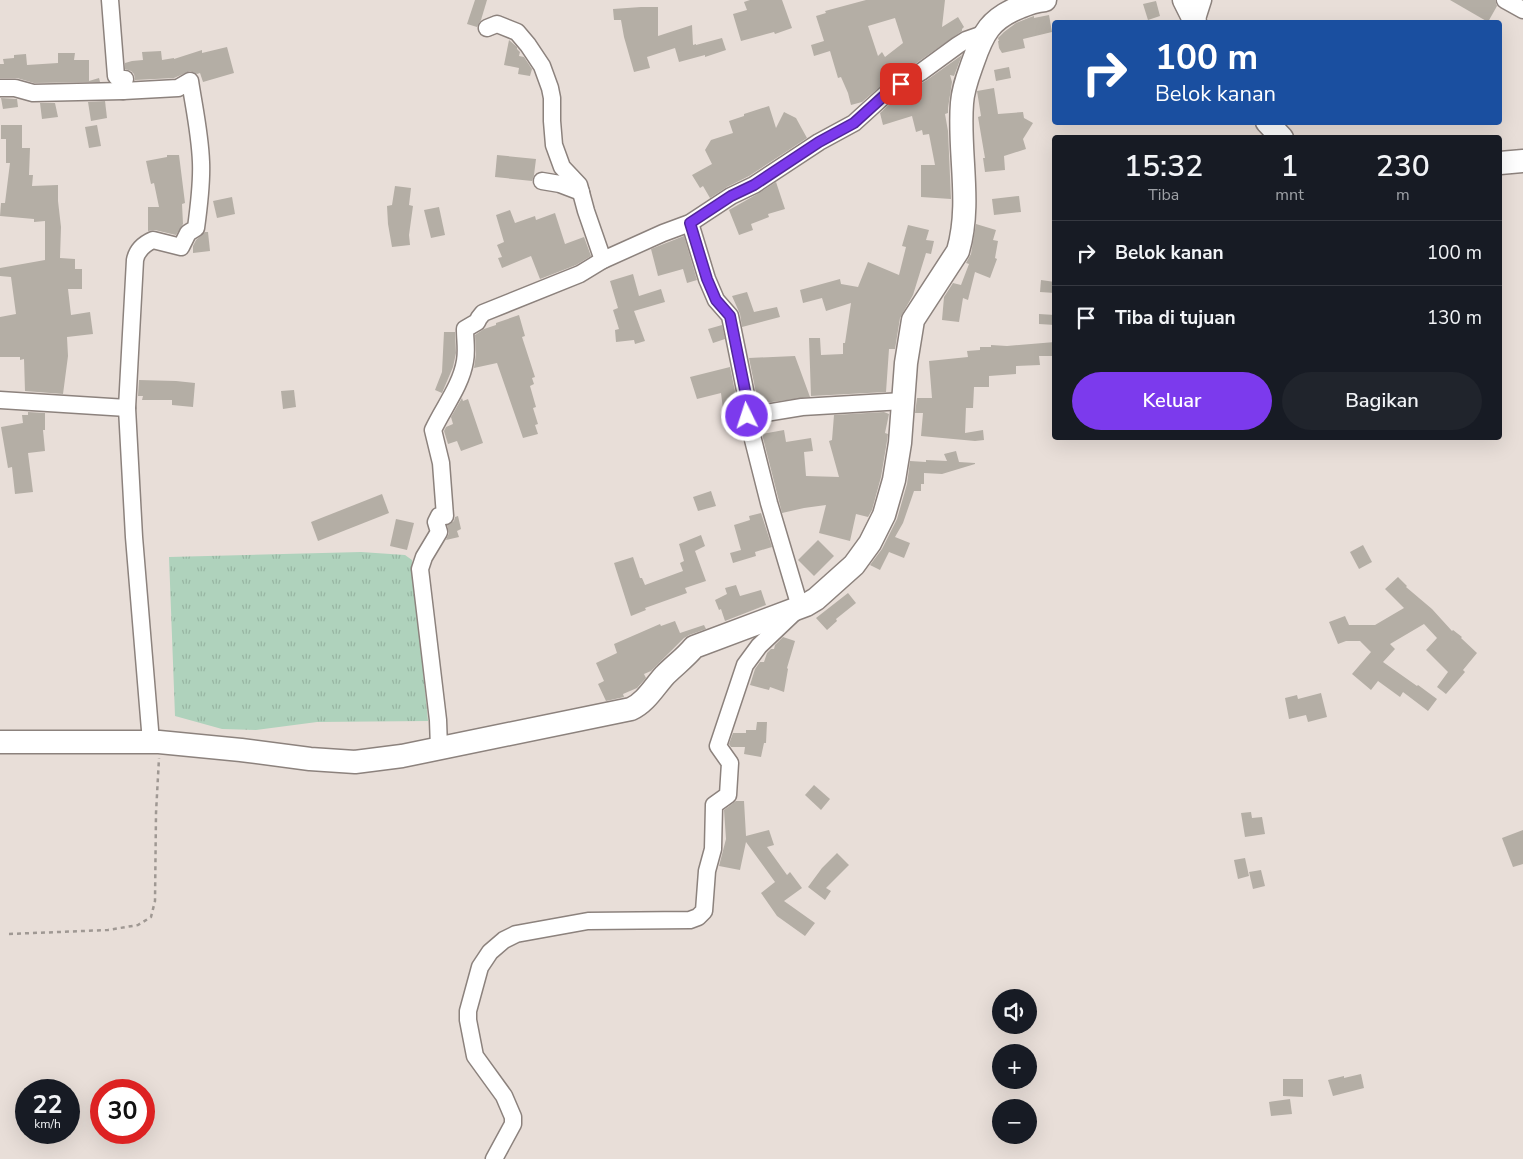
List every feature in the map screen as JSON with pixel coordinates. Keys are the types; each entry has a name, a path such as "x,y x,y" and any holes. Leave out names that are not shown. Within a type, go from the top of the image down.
{"street":[{"path":"110,0 116,76 120,79 125,79 123,91"},
{"path":"0,742 155,742 355,762 402,756 631,709 642,702 665,675 688,655 694,647 800,607 816,599 854,564 870,542 884,515 894,480 900,442 906,363 914,320 958,251 961,240 964,200 962,102 964,85 978,48 986,32 997,19 1004,6 1045,0"},
{"path":"1184,0 1195,20"},
{"path":"1197,20 1203,0"},
{"path":"1505,0 1523,10"},
{"path":"487,28 497,24 517,32 542,66 552,98 554,145 562,167 579,185 603,260"},
{"path":"439,748 438,720 420,569 424,557 439,532 436,522 439,516 444,516 441,463 433,430 463,370 465,360 465,329 477,322 483,313 580,274 603,260 690,223 731,196 754,185 819,142 854,123 887,93 921,72 966,40 986,32"},
{"path":"0,88 15,88 33,93 123,91 178,88 190,81 201,162 196,228 188,233 181,247 153,240 142,246 136,254 127,408 134,537 155,742"},
{"path":"1270,125 1279,135"},
{"path":"1502,163 1523,161"},
{"path":"542,181 560,184 581,192"},
{"path":"690,223 707,279 716,300 730,316 746,395 747,416 769,503 800,607"},
{"path":"0,400 127,408"},
{"path":"747,416 802,407 903,401"},
{"path":"494,1159 514,1121 504,1096 478,1061 473,1051 468,1011 484,960 504,940 516,934 588,921 690,920 698,917 704,911 707,871 713,849 714,805 728,796 730,763 718,746 745,665 759,646 800,607"}],"path":[{"path":"9,934 108,930 138,924 151,917 156,901 155,742"}],"green space":[{"path":"361,552 405,555 412,560 428,721 317,722 256,730 222,729 175,716 169,557"}],"building":[{"path":"475,0 487,0 477,27 467,24"},
{"path":"750,0 782,0 792,28 775,34 774,32 741,41 733,14 747,10 744,2"},
{"path":"866,0 945,0 942,27 958,17 964,27 962,31 882,85 862,102 851,105 841,77 838,78 830,51 814,56 811,45 824,41 816,16 826,13 825,11","holes":["895,18 903,43 885,57 882,52 878,56 868,26"]},
{"path":"1450,0 1495,0 1497,6 1489,20 1485,20"},
{"path":"1156,1 1160,16 1148,20 1143,4"},
{"path":"658,7 658,36 692,25 693,45 722,38 726,50 705,57 705,55 679,62 675,48 647,57 650,68 634,72 621,20 614,20 613,9"},
{"path":"1049,15 1052,32 1023,39 1025,48 1002,53 999,48 998,38 1004,32 1016,23 1031,17"},
{"path":"509,40 517,47 520,52 519,56 524,57 532,69 530,76 518,74 519,68 504,65"},
{"path":"227,47 234,73 203,82 200,73 197,74 190,71 174,78 135,80 134,74 125,69 125,63 143,60 142,52 161,51 162,60 174,59 202,50 202,53"},
{"path":"58,53 75,53 74,60 89,60 89,81 99,78 100,82 34,83 17,78 0,78 0,64 4,64 3,59 14,58 14,55 26,54 27,65 58,63"},
{"path":"962,55 954,76 950,75 952,82 948,113 945,114 948,131 951,199 921,197 921,165 935,165 929,134 923,135 922,130 916,132 912,116 883,125 880,113 893,101"},
{"path":"1009,67 1011,78 996,81 994,70"},
{"path":"994,88 998,114 1023,112 1024,118 1033,123 1023,139 1026,149 1004,156 1005,170 985,172 983,158 985,158 978,117 981,116 977,91"},
{"path":"1,98 17,99 18,107 3,109"},
{"path":"105,101 107,118 91,121 88,102"},
{"path":"40,103 55,103 58,117 42,119"},
{"path":"769,106 776,128 784,112 796,118 807,138 749,176 710,198 703,186 700,188 692,175 712,164 705,150 711,140 733,133 729,121"},
{"path":"1,125 22,125 22,148 30,148 29,175 33,175 32,186 58,185 61,227 60,258 75,259 75,269 82,269 82,289 68,289 71,315 90,312 93,334 67,337 68,356 63,394 25,391 24,359 20,360 20,357 0,357 0,317 16,314 11,277 0,276 0,268 45,260 45,221 34,222 34,219 0,216 1,203 5,203 10,163 6,163 6,139 1,139"},
{"path":"97,125 101,146 89,148 85,127"},
{"path":"167,155 179,155 185,203 182,204 183,224 176,235 155,230 148,231 148,207 159,207 154,183 151,184 146,161 167,157"},
{"path":"497,155 536,159 532,181 495,177"},
{"path":"776,182 785,209 768,214 769,217 751,224 753,230 739,235 729,210"},
{"path":"395,186 411,188 409,205 413,206 409,235 410,245 392,247 387,206 392,205"},
{"path":"1019,196 1021,212 994,215 992,199"},
{"path":"232,197 235,214 217,218 213,201"},
{"path":"439,207 445,235 431,238 424,210"},
{"path":"510,210 515,223 535,216 536,220 555,213 565,244 584,237 591,256 576,265 540,279 531,256 502,268 498,258 502,257 497,245 504,242 496,215"},
{"path":"976,224 996,230 993,240 998,241 995,258 997,259 990,278 975,272 968,300 963,298 959,322 942,320 944,297 953,283 961,285 969,264 966,263 971,254"},
{"path":"908,225 929,230 926,240 934,241 931,254 926,253 913,295 900,318 895,349 889,349 886,392 811,396 809,338 820,338 821,355 843,354 843,343 845,343 851,303 826,311 822,298 803,303 800,290 840,279 841,284 858,287 868,262 899,275 906,247 902,246"},
{"path":"205,232 208,232 210,251 193,253 193,246 196,240"},
{"path":"684,236 697,280 687,283 683,269 658,276 651,249"},
{"path":"633,274 639,296 661,289 665,302 634,311 645,341 635,344 634,340 616,342 615,330 619,329 613,310 618,308 610,281"},
{"path":"1041,280 1052,282 1052,293 1040,292"},
{"path":"747,292 754,312 777,307 780,317 742,327 740,314 732,296"},
{"path":"1039,314 1052,315 1052,325 1039,324"},
{"path":"519,315 525,336 522,337 535,377 532,378 534,384 530,386 536,407 533,408 538,424 535,425 538,434 523,438 497,363 474,368 476,354 475,335 484,329 496,325 496,323"},
{"path":"722,325 725,339 713,343 708,329"},
{"path":"444,332 455,332 456,353 453,367 442,393 435,390 442,372"},
{"path":"1052,342 1052,356 1039,356 1040,365 1016,366 1016,374 989,376 989,387 974,387 973,408 966,408 965,433 983,430 984,440 975,441 921,436 923,413 915,413 917,398 932,398 929,361 968,357 967,351 980,350 980,347 991,347 991,345 1007,346"},
{"path":"795,356 810,397 756,404 756,393 749,358"},
{"path":"730,367 737,407 723,409 721,393 697,399 690,377"},
{"path":"139,380 195,383 193,407 172,405 172,400 142,400 143,396 138,396"},
{"path":"294,390 296,407 283,409 281,391"},
{"path":"462,398 463,401 468,399 483,443 461,451 457,441 448,444 444,431 446,427 453,424 451,417"},
{"path":"28,412 45,413 45,430 43,430 45,451 28,453 33,492 15,494 12,467 8,468 1,427 23,423 22,415 28,415"},
{"path":"884,412 889,414 885,433 888,434 881,477 872,510 868,517 856,514 850,541 819,533 826,505 782,513 762,434 784,430 786,442 811,438 813,451 804,452 806,476 839,477 829,441 832,440 834,415"},
{"path":"956,451 959,462 975,464 942,474 924,473 924,484 921,484 921,491 914,491 903,523 895,537 910,543 904,558 889,552 880,570 870,565 882,549 897,519 907,484 910,461 947,461 944,454"},
{"path":"711,491 716,506 698,511 693,497"},
{"path":"382,494 389,513 318,541 311,522"},
{"path":"761,513 772,547 755,552 756,556 733,563 730,553 741,550 734,525 750,520 749,516"},
{"path":"458,516 461,529 457,531 459,537 446,540 449,533 447,525"},
{"path":"396,519 414,523 407,550 390,546"},
{"path":"701,535 705,546 695,551 706,581 685,588 687,593 645,608 646,610 631,616 614,563 633,557 640,578 642,578 645,585 683,571 680,563 684,561 679,544"},
{"path":"818,540 834,556 814,576 798,560"},
{"path":"1363,545 1372,562 1359,569 1350,552"},
{"path":"1398,577 1406,587 1432,609 1452,631 1462,637 1477,653 1463,670 1465,672 1446,694 1437,687 1448,672 1426,650 1437,638 1424,624 1390,644 1395,649 1383,662 1437,699 1428,711 1403,692 1400,697 1378,681 1371,690 1352,674 1371,652 1360,641 1346,641 1338,644 1329,622 1345,616 1349,625 1375,625 1404,608 1385,589"},
{"path":"736,585 740,596 761,590 766,605 725,621 721,609 719,610 715,600 727,594 725,588"},
{"path":"848,593 856,603 836,619 837,621 827,630 816,618"},
{"path":"675,621 680,633 704,625 706,629 684,638 651,671 644,674 646,678 637,688 623,694 624,697 606,701 598,684 604,681 596,663 617,653 614,644 660,624 661,626"},
{"path":"783,637 795,641 787,668 784,692 770,687 769,690 750,685 755,669 760,662 764,662 767,653 774,649 775,645"},
{"path":"1321,693 1327,717 1308,722 1306,715 1289,719 1285,698 1297,695 1298,699"},
{"path":"757,722 767,722 766,743 764,743 761,757 744,754 745,747 731,747 729,744 733,733 746,733 746,730 756,730"},
{"path":"814,785 830,799 821,810 805,795"},
{"path":"736,801 744,801 746,836 769,830 774,845 767,847 787,875 790,872 802,888 784,901 815,923 805,936 777,916 761,893 775,882 746,842 740,870 719,866 726,839 724,810"},
{"path":"1251,812 1252,818 1262,817 1265,834 1245,837 1241,813"},
{"path":"1523,830 1523,864 1513,867 1502,838"},
{"path":"837,853 849,865 826,888 831,891 825,900 808,887 822,868"},
{"path":"1245,858 1249,876 1238,879 1234,860"},
{"path":"1261,870 1265,886 1253,889 1249,872"},
{"path":"1361,1074 1364,1088 1333,1096 1328,1080"},
{"path":"1283,1079 1303,1079 1303,1097 1283,1096"},
{"path":"1290,1099 1292,1114 1271,1116 1269,1102"}],"route":[{"path":"747,416 746,395 730,316 716,300 707,279 690,223 731,196 754,185 819,142 854,123 887,93 901,84"}]}
